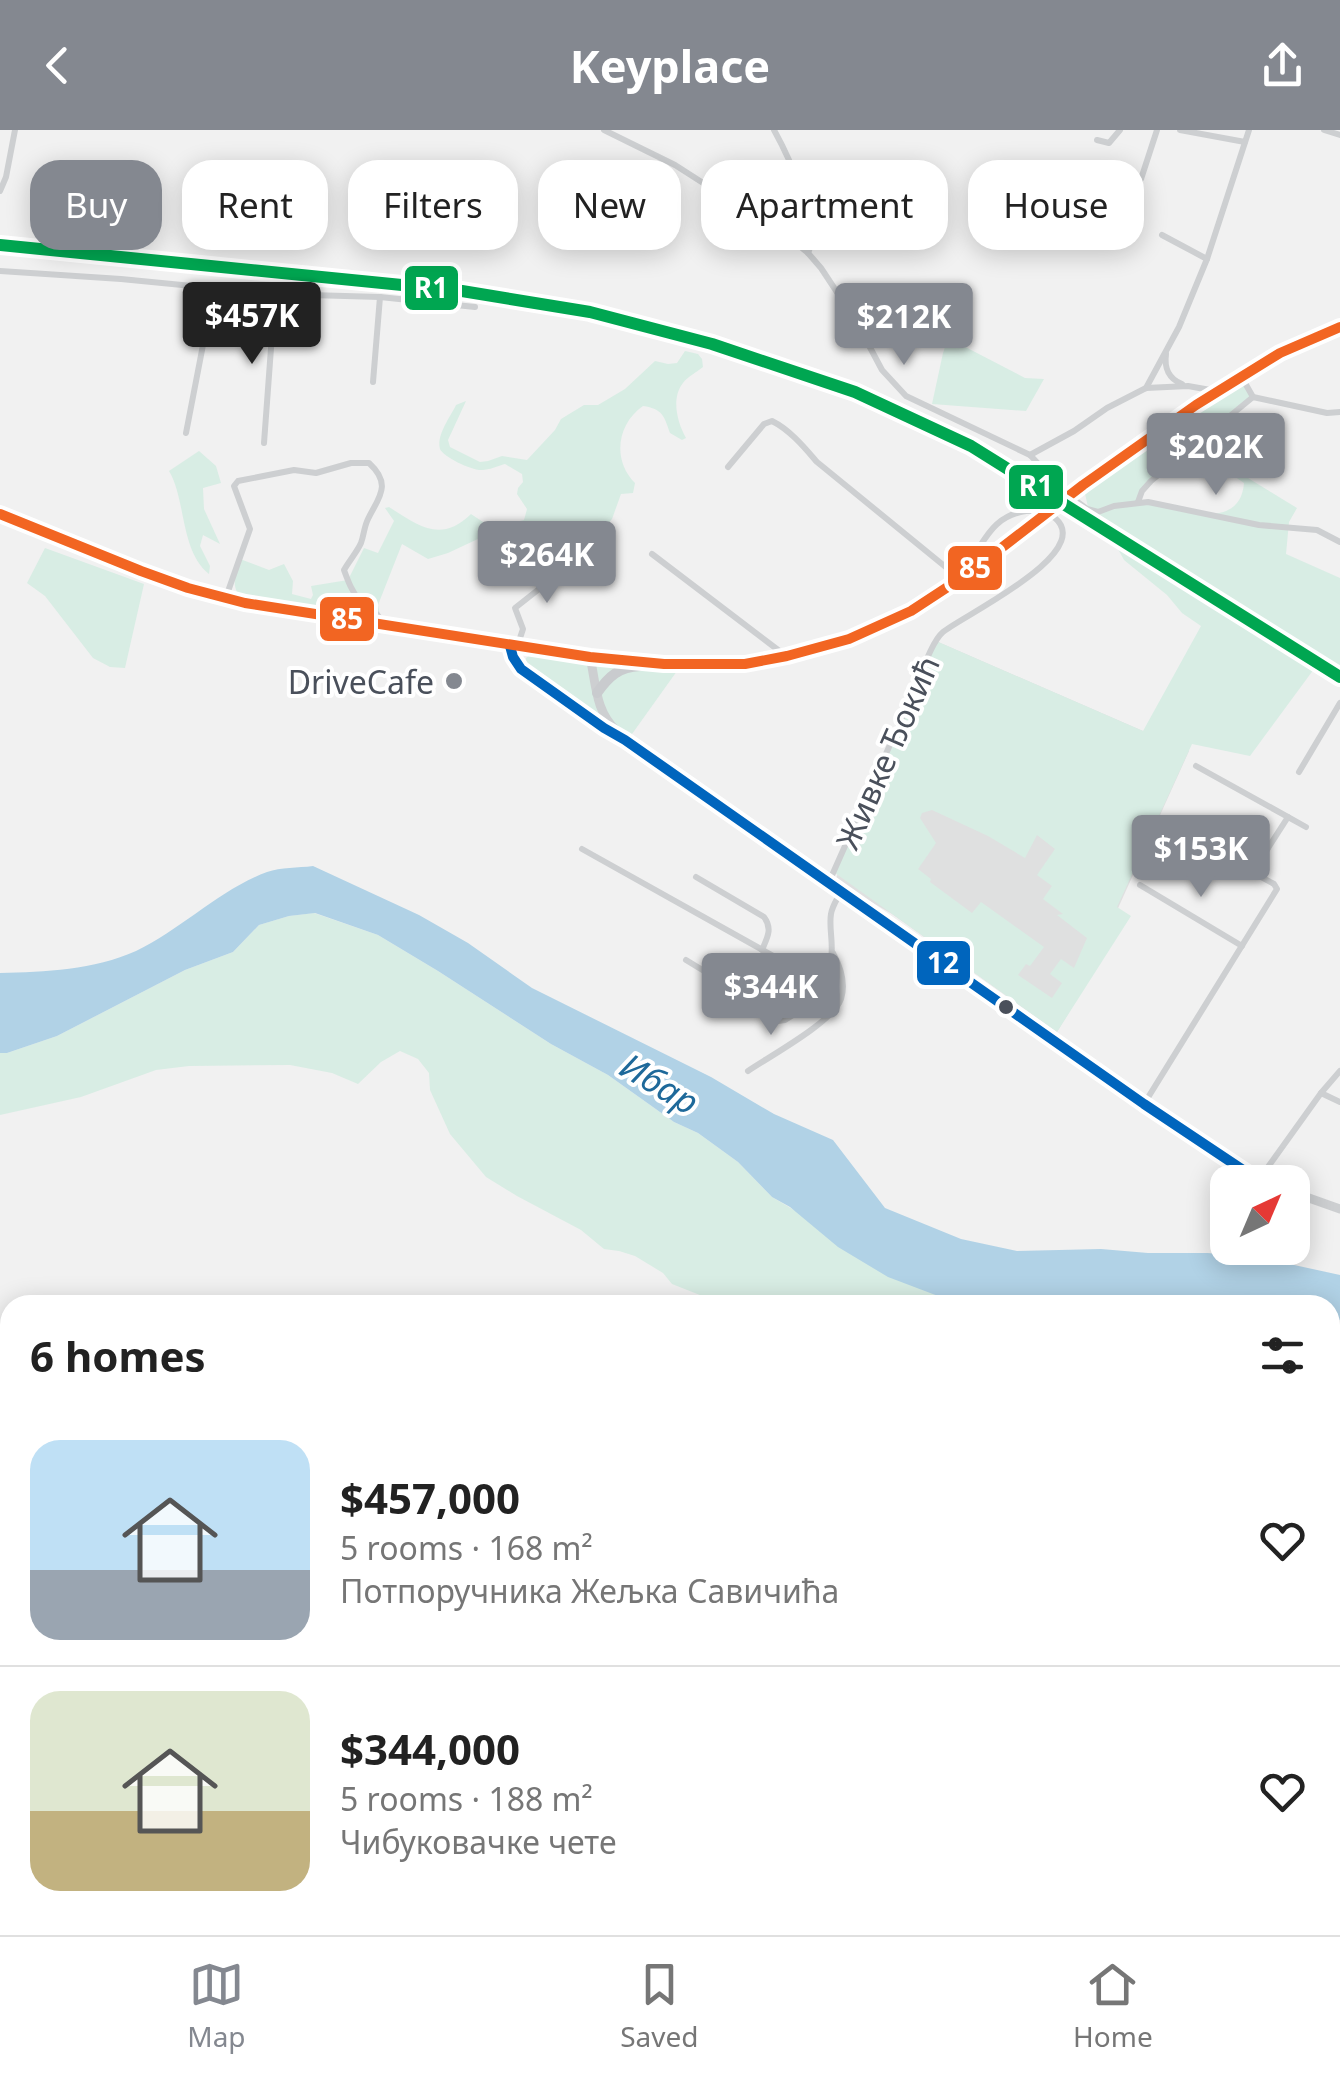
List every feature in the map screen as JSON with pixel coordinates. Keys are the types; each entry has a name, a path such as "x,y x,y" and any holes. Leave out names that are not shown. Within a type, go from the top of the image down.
{"main road":[{"path":"0,514 141,571 275,609 513,650 664,664 738,664 787,656 858,636 910,612 957,582 1082,485 1217,391 1294,346 1340,327"},
{"path":"597,692 619,670 664,664"}],"street":[{"path":"0,191 15,130"},
{"path":"604,130 675,165 792,240 808,253 835,287 882,370 906,396 1030,455 1074,499 1091,510 1152,502 1259,526 1317,530 1340,542"},
{"path":"774,130 790,158 802,198 812,238 808,253"},
{"path":"1098,140 1109,142 1120,130"},
{"path":"1144,171 1158,130"},
{"path":"1180,130 1245,142"},
{"path":"1146,388 1179,328 1207,259 1249,130"},
{"path":"1324,130 1340,135"},
{"path":"1162,235 1207,259"},
{"path":"0,271 475,307"},
{"path":"186,433 214,288"},
{"path":"264,443 275,294"},
{"path":"373,382 380,297"},
{"path":"1167,349 1166,369 1172,378 1188,386"},
{"path":"1241,376 1253,397 1327,413 1340,412"},
{"path":"1030,455 1146,388 1188,386 1217,391"},
{"path":"1138,502 1151,481 1253,397"},
{"name":"Живке Ђокић","path":"728,466 764,424 772,421 816,462 953,573 962,570 996,524 1015,514 1042,512 1057,520 1062,528 1062,540 1056,551 1026,580 939,634 828,882"},
{"path":"226,598 250,529 234,486 238,481 294,470 316,472 369,463 378,472 380,502 344,570 359,600 379,615 382,626"},
{"path":"652,554 787,656"},
{"path":"577,558 514,608 523,630 513,650 521,669 1144,1104 1238,1165"},
{"path":"590,656 605,718 626,740"},
{"path":"1299,772 1340,703"},
{"path":"1196,766 1306,827"},
{"path":"1252,873 1288,817"},
{"path":"1144,1104 1276,889 1274,884 1171,828"},
{"path":"582,849 812,978 826,968 832,952 831,914 841,891"},
{"path":"696,878 766,920 769,932 762,950"},
{"path":"1140,885 1242,946"},
{"path":"748,1070 824,1021 841,1001 839,964 832,952"},
{"path":"686,960 778,1021 820,998 820,974"},
{"path":"1273,1165 1320,1094 1340,1071"},
{"path":"1320,1094 1340,1102"},
{"path":"1310,1198 1340,1209"}],"shaded area":[{"path":"936,641 1189,751 1077,999 1057,1032 892,914 835,881"}],"green space":[{"path":"948,338 1025,378 1044,379 1026,411 932,404"},
{"path":"685,351 698,354 703,367 679,389 676,403 686,438 682,440 670,433 655,409 643,406 634,414 621,443 623,464 635,483 633,493 621,494 612,519 584,550 554,530 515,522 524,520 527,509 517,494 522,474 505,464 485,470 472,468 440,449 442,432 456,405 466,401 448,440 450,447 480,462 502,456 527,460 561,419 584,405 598,405 625,389 655,361 677,363"},
{"path":"1241,376 1253,397 1151,481 1138,501 1202,514 1230,509 1240,499 1244,483 1231,474 1202,468 1228,430 1242,425 1273,437 1280,431 1281,443 1274,462 1262,455 1248,478 1297,508 1289,522 1286,554 1340,578 1340,677 1091,520 1083,485"},
{"path":"199,451 216,466 221,483 203,488 204,509 220,544 203,535 200,546 210,566 209,574 193,552 169,471"},
{"path":"389,507 430,529 450,528 471,514 492,528 512,523 428,559 402,544 378,605 382,626 245,603 235,587 240,559 269,570 284,564 293,581 292,594 311,599 311,586 348,580 364,548 378,553 394,521 385,508"},
{"path":"45,548 144,584 125,668 110,667 93,658 45,596 27,583"},
{"path":"1126,548 1314,669 1250,756 1192,744 1117,907 1131,916 1057,1032 835,873 936,641 1143,731 1201,626 1124,560 1118,549","holes":["932,810 1025,858 1037,835 1055,849 1037,875 1052,886 1043,899 1087,938 1074,968 1061,959 1050,974 1062,983 1052,998 1018,975 1044,947 981,902 972,913 918,869 936,843 920,818 922,813"]},
{"path":"531,654 682,664 627,741 531,676 525,666"},
{"path":"314,913 378,935 551,1044 608,1075 674,1122 698,1133 738,1162 772,1197 938,1295 700,1295 672,1284 663,1273 635,1256 604,1249 581,1230 486,1177 450,1134 430,1090 429,1073 418,1059 400,1051 381,1062 358,1084 332,1073 290,1065 189,1066 156,1070 81,1097 0,1115 0,1053 57,1036 185,970 233,952 259,925"}],"water":[{"name":"Ибар","path":"313,866 419,915 468,943 532,988 711,1077 774,1114 833,1140 885,1208 961,1239 1017,1251 1208,1253 1210,1265 1294,1265 1340,1275 1340,1295 935,1295 888,1277 838,1247 772,1197 738,1162 608,1075 551,1044 378,935 315,913 259,925 233,952 185,970 57,1036 0,1053 0,973 69,969 120,957 153,942 249,880 272,870"}],"transit line":[{"name":"R1","path":"0,245 462,291 590,312 712,344 855,392 971,446 1340,677"},
{"name":"85","path":"0,514 141,571 245,603 590,657 664,664 745,664 849,639 911,611 969,573 1196,405 1280,353 1340,327"},
{"name":"12","path":"510,646 521,669 1236,1165"}],"place":[{"name":"DriveCafe","path":"454,681"}]}
